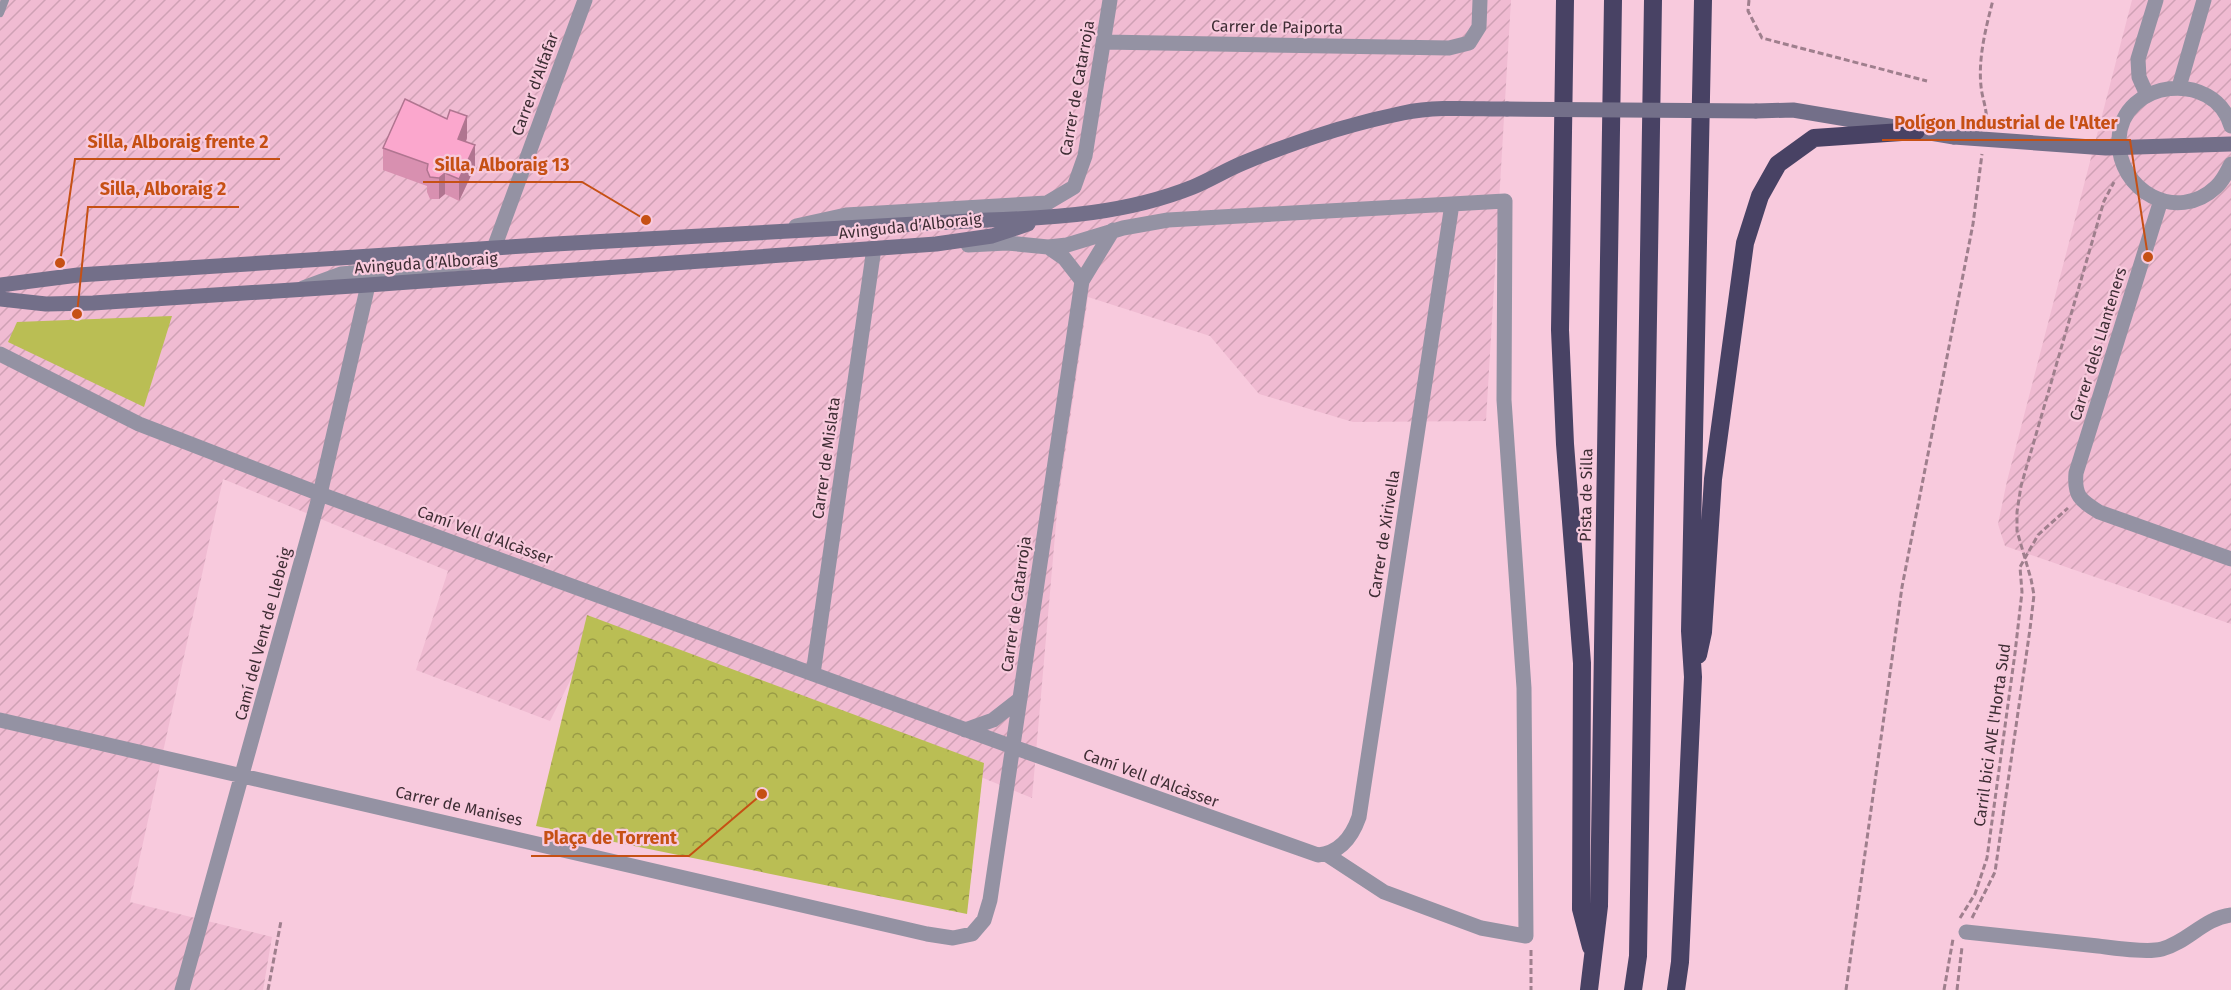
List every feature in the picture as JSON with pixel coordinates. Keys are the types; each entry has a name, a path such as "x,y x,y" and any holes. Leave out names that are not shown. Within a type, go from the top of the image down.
{"highway":[{"path":"1565,0 1560,330 1565,444 1582,663 1581,909 1593,955"},
{"name":"Pista de Silla","path":"1589,990 1599,906 1613,0"},
{"path":"1633,990 1638,956 1653,0"},
{"path":"1677,990 1694,677 1690,631 1703,0"},
{"path":"1694,677 1703,632 1713,479 1745,243 1760,196 1778,164 1814,138 1916,131"}],"street":[{"name":"Carrer d'Alfafar","path":"494,248 585,0"},
{"name":"Carrer de Catarroja","path":"764,233 846,215 1047,203 1074,187 1085,156 1110,0"},
{"name":"Carrer de Paiporta","path":"1104,42 1449,48 1469,43 1479,27 1480,0"},
{"path":"2147,95 2139,77 2138,59 2156,0"},
{"path":"2179,87 2204,0"},
{"path":"2230,123 2221,108 2209,97 2195,90 2179,87 2162,88 2147,95 2133,106 2121,129 2119,154 2125,171 2134,184 2146,194 2175,202 2190,201 2215,188 2231,164"},
{"path":"1045,219 1087,214 1137,204 1193,187 1241,164 1289,145 1405,113 1508,109 1793,110 1954,137 2106,148 2231,144"},
{"name":"Carrer dels Llanteners","path":"2080,500 2075,486 2076,473 2161,200"},
{"path":"909,246 949,247 1007,243 1048,247 1079,243 1113,230 1168,220 1505,201 1504,400 1524,688 1526,936 1481,928 1384,892 1326,855"},
{"name":"Carrer de Xirivella","path":"1326,855 1347,841 1359,817 1452,204"},
{"name":"Avinguda d’Alboraig","path":"0,285 78,275 494,248 988,220 1045,219"},
{"name":"Avinguda d’Alboraig","path":"0,298 46,304 93,303 909,246 993,236 1045,219"},
{"name":"Carrer de Catarroja","path":"978,929 984,920 990,900 1083,281 1113,230"},
{"path":"1048,247 1073,267 1083,281"},
{"name":"Avinguda d’Alboraig","path":"298,290 341,274 468,263 494,248"},
{"name":"Carrer de Mislata","path":"813,674 874,248"},
{"name":"Camí del Vent de Llebeig","path":"182,990 244,775 320,494 368,285"},
{"name":"Camí Vell d'Alcàsser","path":"0,354 139,424 320,494 965,730 1311,854 1326,855"},
{"path":"2080,500 2099,512 2231,559"},
{"path":"965,730 993,720 1020,699"},
{"name":"Carrer de Manises","path":"0,720 927,934 964,937 978,929"},
{"path":"1958,932 2125,949 2161,950 2181,941 2201,926 2223,916 2231,915"}],"lane":[{"path":"0,13 4,0"}],"path":[{"path":"1749,0 1748,11 1762,38 1927,81"},
{"path":"1986,125 1987,114 1981,86 1982,53 1993,0"},
{"path":"1846,990 1902,587 1973,224 1983,146"},
{"path":"1957,990 1960,957 1958,932 1995,872 2032,606 2032,587 2017,531 2021,486 2104,201 2114,183 2125,171"},
{"name":"Carril bici AVE l'Horta Sud","path":"1944,990 1958,932 1987,858 2017,643 2022,592 2020,567 2038,535 2061,513 2080,500"},
{"path":"268,990 281,921"},
{"path":"1526,936 1531,947 1531,990"}],"shaded area":[{"path":"0,0 1511,0 1486,421 1353,422 1259,394 1210,336 1088,297 1058,501 1032,798 600,621 550,721 416,670 448,571 223,479 130,902 272,937 263,990 0,990"},
{"path":"2132,0 2231,0 2231,624 2005,546 1998,524 2007,481"}],"green space":[{"path":"172,316 144,407 8,342 17,322"},
{"path":"587,615 984,763 967,914 536,826"}],"building":[{"path":"405,99 447,119 450,110 467,116 458,139 475,145 459,179 445,173 439,178 430,177 427,170 428,164 383,148"}],"place":[{"name":"Silla, Alboraig 13","path":"646,220"},
{"name":"Polígon Industrial de l'Alter","path":"2148,257"},
{"name":"Silla, Alboraig frente 2","path":"60,263"},
{"name":"Silla, Alboraig 2","path":"77,314"},
{"name":"Plaça de Torrent","path":"762,794"}]}
